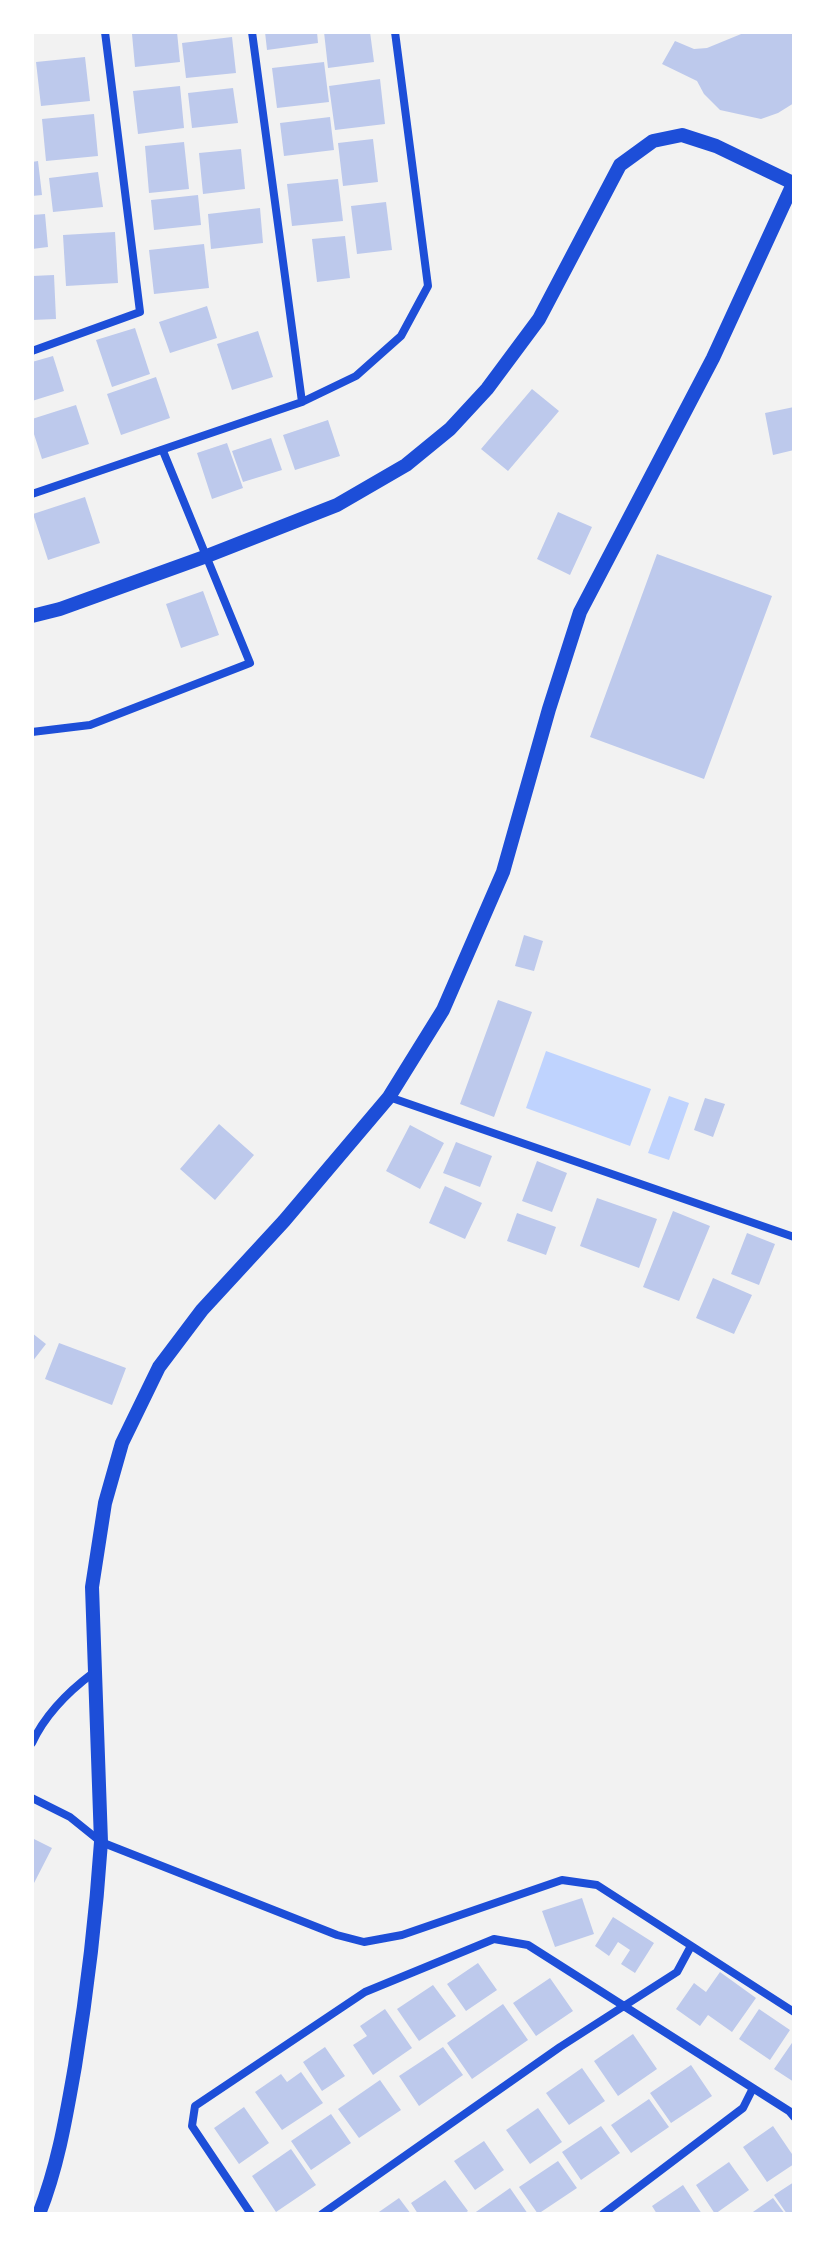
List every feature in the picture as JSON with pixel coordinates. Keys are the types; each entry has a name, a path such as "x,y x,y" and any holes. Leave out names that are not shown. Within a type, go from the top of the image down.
{"street":[{"path":"32,351 140,312 105,32"},
{"path":"252,32 302,402"},
{"path":"32,494 302,402 356,376 401,336 428,286 395,32"},
{"path":"32,616 60,609 207,556 337,505 406,465 450,429 487,389 539,319 620,165 653,141 682,135 716,146 794,182 713,358 580,612 503,872 443,1010 389,1097 284,1221 202,1310 159,1367 122,1443 105,1503 92,1587 101,1842 82,2025 53,2177 39,2214"},
{"path":"32,732 90,725 250,663 163,451"},
{"path":"389,1097 794,1237"},
{"path":"32,1743 38,1730 71,1690 93,1673"},
{"path":"32,1798 70,1817 101,1842 337,1935 364,1942 402,1935 562,1880 597,1885 794,2012"},
{"path":"251,2214 192,2126 195,2106 365,1992 494,1939 528,1945 794,2117"},
{"path":"322,2214 560,2047 677,1972 691,1946"},
{"path":"603,2214 743,2108 753,2088"}],"water":[{"path":"546,1051 651,1089 630,1146 526,1108"},
{"path":"669,1096 689,1103 669,1160 648,1153"}],"building":[{"path":"177,32 180,62 135,67 132,34"},
{"path":"265,32 317,32 318,43 267,50"},
{"path":"324,32 370,32 374,62 328,68"},
{"path":"746,32 794,32 794,103 778,113 761,119 720,110 704,94 697,81 662,64 675,41 694,49 707,48"},
{"path":"232,37 236,73 186,78 182,43"},
{"path":"85,57 90,101 41,106 36,62"},
{"path":"324,62 329,102 277,108 272,68"},
{"path":"380,79 385,124 335,130 329,86"},
{"path":"180,86 184,128 138,134 133,91"},
{"path":"233,88 238,123 192,128 188,93"},
{"path":"94,114 98,156 46,161 42,119"},
{"path":"330,117 334,150 284,156 280,123"},
{"path":"373,139 378,182 343,186 338,143"},
{"path":"184,142 189,189 149,193 145,146"},
{"path":"241,149 245,189 203,194 199,153"},
{"path":"38,161 42,195 32,196 32,162"},
{"path":"98,172 103,207 53,212 49,178"},
{"path":"338,179 343,221 292,226 287,184"},
{"path":"198,195 201,225 154,230 151,200"},
{"path":"386,202 392,250 357,254 351,206"},
{"path":"260,208 263,243 211,249 208,214"},
{"path":"45,214 48,247 32,249 32,215"},
{"path":"115,232 118,283 66,286 63,235"},
{"path":"345,236 350,278 317,282 312,239"},
{"path":"204,244 209,288 154,294 149,250"},
{"path":"54,275 56,319 32,320 32,276"},
{"path":"207,306 217,338 170,353 159,322"},
{"path":"135,328 150,374 112,387 96,340"},
{"path":"258,331 273,377 232,390 217,344"},
{"path":"53,356 64,391 32,401 32,362"},
{"path":"156,377 170,418 121,435 107,394"},
{"path":"532,389 559,411 508,471 481,449"},
{"path":"76,405 89,444 42,459 32,419"},
{"path":"794,407 794,450 773,455 765,413"},
{"path":"328,420 340,456 295,470 283,435"},
{"path":"271,438 282,470 243,482 232,451"},
{"path":"227,443 243,488 212,499 197,453"},
{"path":"85,497 100,543 48,560 33,514"},
{"path":"558,512 592,527 570,575 537,559"},
{"path":"657,554 772,596 704,779 590,737"},
{"path":"203,591 219,635 181,648 166,604"},
{"path":"524,935 543,941 534,971 515,966"},
{"path":"498,1000 532,1012 494,1117 460,1104"},
{"path":"705,1098 725,1104 713,1137 694,1130"},
{"path":"219,1124 254,1155 215,1200 180,1169"},
{"path":"410,1125 444,1143 420,1189 386,1171"},
{"path":"456,1142 492,1156 480,1187 443,1173"},
{"path":"537,1161 567,1173 552,1212 522,1201"},
{"path":"445,1186 482,1203 465,1239 429,1223"},
{"path":"597,1198 657,1219 639,1268 580,1246"},
{"path":"673,1211 710,1226 679,1301 643,1287"},
{"path":"517,1213 556,1227 546,1255 507,1241"},
{"path":"747,1233 775,1244 759,1285 731,1274"},
{"path":"713,1278 752,1295 734,1334 696,1318"},
{"path":"32,1333 46,1344 32,1362"},
{"path":"59,1343 126,1368 112,1405 45,1379"},
{"path":"32,1838 52,1848 32,1887"},
{"path":"582,1898 594,1934 555,1947 542,1911"},
{"path":"613,1917 654,1943 635,1973 621,1964 630,1950 618,1942 609,1956 595,1946"},
{"path":"478,1963 497,1990 466,2011 447,1984"},
{"path":"720,1972 756,1998 732,2032 708,2015 700,2026 676,2009 694,1983 706,1992"},
{"path":"550,1978 573,2011 536,2036 513,2003"},
{"path":"433,1985 456,2016 419,2041 397,2009"},
{"path":"503,2004 528,2040 472,2079 447,2043"},
{"path":"385,2009 412,2048 373,2075 353,2045 367,2036 360,2026"},
{"path":"759,2009 790,2030 770,2060 739,2039"},
{"path":"633,2034 657,2069 618,2096 594,2061"},
{"path":"794,2040 794,2082 774,2069"},
{"path":"325,2047 345,2076 322,2091 303,2062"},
{"path":"443,2047 463,2075 419,2106 399,2076"},
{"path":"691,2065 712,2096 671,2123 650,2093"},
{"path":"582,2068 605,2101 569,2125 546,2093"},
{"path":"301,2072 323,2103 282,2130 255,2092 281,2074 287,2082"},
{"path":"380,2080 401,2110 359,2138 338,2109"},
{"path":"649,2099 669,2127 631,2153 611,2125"},
{"path":"244,2107 269,2143 239,2164 214,2128"},
{"path":"538,2108 562,2142 530,2164 506,2130"},
{"path":"331,2114 351,2143 311,2170 291,2141"},
{"path":"601,2126 620,2153 581,2180 562,2152"},
{"path":"773,2126 794,2157 794,2164 767,2182 743,2147"},
{"path":"484,2141 504,2170 475,2190 454,2161"},
{"path":"291,2149 316,2185 276,2212 252,2176"},
{"path":"558,2161 577,2188 538,2214 519,2187"},
{"path":"729,2162 749,2190 715,2214 696,2185"},
{"path":"445,2180 468,2211 464,2214 418,2214 411,2203"},
{"path":"794,2182 794,2214 787,2214 774,2195"},
{"path":"683,2185 702,2214 657,2214 652,2206"},
{"path":"510,2188 528,2214 473,2214"},
{"path":"399,2198 411,2214 376,2214"},
{"path":"773,2198 785,2214 750,2214"}]}
